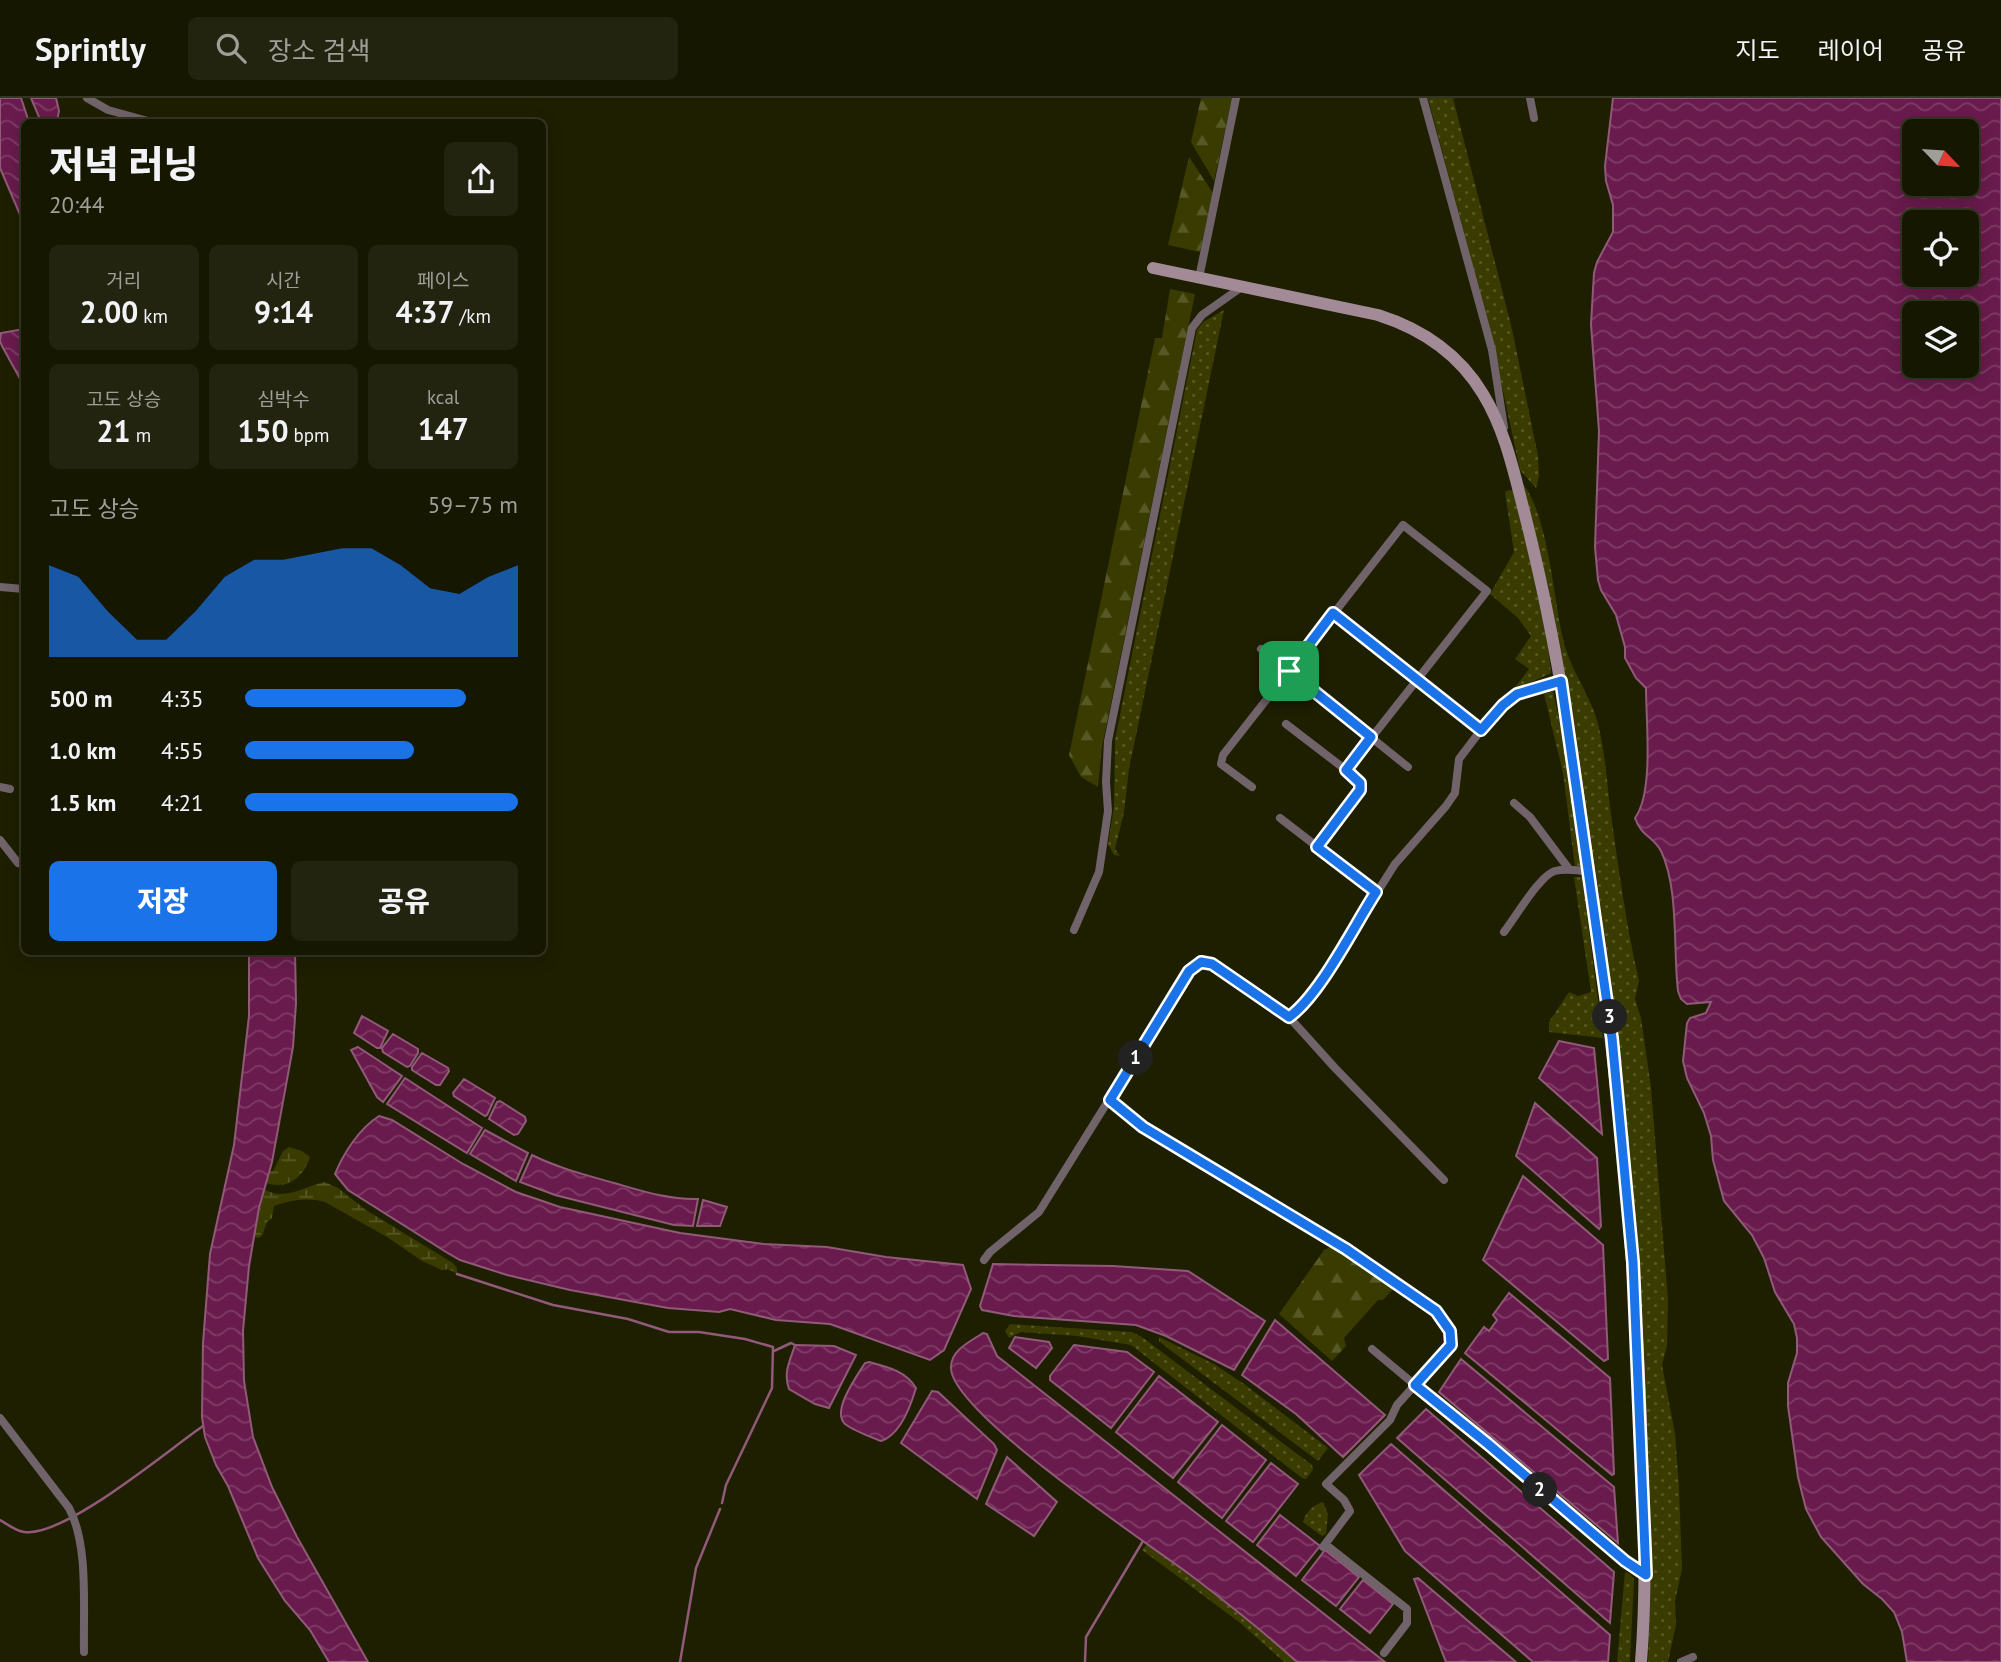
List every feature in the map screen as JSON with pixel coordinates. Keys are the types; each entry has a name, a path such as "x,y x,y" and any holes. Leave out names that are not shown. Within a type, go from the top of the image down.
{"street":[{"path":"87,98 108,110 141,119"},
{"path":"1199,278 1236,98"},
{"path":"1423,98 1492,350 1506,440 1535,556 1561,681 1589,872 1612,1038 1633,1262 1646,1575 1640,1662"},
{"path":"1530,98 1535,118"},
{"path":"1153,268 1378,315 1413,328 1440,346 1469,374 1483,394 1506,440"},
{"path":"1074,930 1099,872 1108,811 1108,741 1192,328 1202,315 1219,301 1243,286"},
{"path":"1252,787 1221,764 1223,755 1403,525 1487,591 1346,770"},
{"path":"0,587 21,589"},
{"path":"1333,613 1481,730"},
{"path":"1261,649 1408,767"},
{"path":"1289,1017 1299,1010 1314,992 1395,864 1455,793 1459,759 1481,730 1503,705 1517,694 1561,681"},
{"path":"1286,724 1346,770 1361,786 1317,847"},
{"path":"0,786 10,789"},
{"path":"1514,803 1530,817 1569,869"},
{"path":"1280,818 1376,892"},
{"path":"0,840 18,863"},
{"path":"1504,932 1552,871 1569,869 1589,872"},
{"path":"984,1260 1039,1212 1189,971 1201,962 1212,964 1289,1017 1444,1180"},
{"path":"1110,1100 1143,1127 1346,1249 1436,1311 1450,1331 1451,1345 1397,1405 1390,1420 1325,1484 1344,1500 1350,1511 1324,1546 1407,1609 1407,1623 1384,1653"},
{"path":"1372,1349 1488,1444 1614,1553 1646,1575"},
{"path":"0,1418 77,1522 82,1564 85,1652"},
{"path":"1681,1662 1693,1657"}],"green space":[{"path":"1201,98 1232,98 1214,181 1191,142"},
{"path":"1428,98 1453,98 1512,329 1538,456 1539,476 1536,488 1520,470 1489,326"},
{"path":"1189,157 1213,193 1200,252 1168,245"},
{"path":"1170,289 1195,294 1102,747 1098,787 1081,777 1069,755 1155,338 1162,338"},
{"path":"1224,310 1129,769 1124,812 1115,849 1120,856 1114,855 1108,844 1114,807 1115,740 1197,330 1203,322"},
{"path":"1524,485 1545,538 1566,651 1599,728 1623,894 1639,981 1635,999 1641,1018 1651,1087 1668,1300 1667,1345 1662,1365 1675,1434 1679,1487 1682,1569 1675,1601 1676,1625 1668,1662 1648,1662 1649,1513 1643,1364 1627,1146 1611,1001 1574,747"},
{"path":"1514,491 1520,511 1548,646 1551,673 1512,691 1529,669 1515,659 1531,636 1518,618 1490,594 1514,552 1505,492"},
{"path":"1553,691 1571,774 1582,866 1575,867 1563,773 1544,694"},
{"path":"1574,877 1582,877 1603,1038 1549,1032 1549,1022 1569,992 1578,996 1591,992"},
{"path":"289,1147 310,1157 304,1170 288,1183 266,1183 269,1172 273,1171 283,1151"},
{"path":"325,1182 453,1263 457,1274 422,1261 387,1237 318,1200 299,1200 274,1206 272,1218 267,1222 262,1236 254,1236 264,1189 272,1193 287,1194"},
{"path":"1333,1246 1394,1288 1383,1300 1378,1300 1344,1338 1346,1346 1332,1361 1279,1314 1324,1250"},
{"path":"1010,1324 1132,1332 1312,1465 1313,1470 1306,1479 1302,1478 1131,1345 1077,1336 1021,1332 1009,1338 1005,1331"},
{"path":"1159,1337 1214,1364 1328,1448 1318,1461 1165,1346 1159,1341"},
{"path":"1323,1502 1328,1514 1326,1534 1322,1536 1303,1522 1310,1509"},
{"path":"1147,1544 1243,1616 1297,1662 1284,1662 1239,1622 1142,1550"},
{"path":"1625,1572 1634,1579 1630,1662 1617,1662"}],"water":[{"path":"0,98 21,98 28,119 21,119 21,217 0,168"},
{"path":"31,98 56,98 59,111 57,119 40,119"},
{"path":"1613,98 2001,98 2001,1662 1907,1662 1902,1632 1894,1612 1863,1584 1821,1537 1806,1509 1798,1477 1788,1406 1788,1383 1797,1353 1794,1324 1775,1292 1764,1258 1752,1235 1724,1201 1713,1160 1711,1136 1704,1113 1687,1078 1683,1061 1687,1023 1690,1018 1706,1013 1711,1002 1687,1004 1678,991 1673,900 1667,866 1658,846 1641,829 1635,818 1645,792 1647,774 1646,688 1636,678 1625,658 1625,647 1616,615 1598,580 1595,547 1599,431 1591,324 1594,273 1613,232 1613,205 1605,166"},
{"path":"21,330 21,381 2,346 1,333"},
{"path":"249,955 295,955 293,1047 249,1266 243,1331 244,1381 253,1437 272,1487 297,1537 368,1662 329,1662 310,1630 285,1601 258,1558 205,1437 202,1417 203,1343 210,1254 234,1145 249,1016"},
{"path":"362,1016 388,1031 380,1048 354,1033"},
{"path":"393,1034 418,1049 410,1066 407,1067 383,1052 382,1048"},
{"path":"1559,1041 1594,1048 1602,1134 1539,1078"},
{"path":"358,1047 402,1076 383,1102 377,1097 351,1050"},
{"path":"422,1053 448,1068 449,1071 440,1085 412,1070"},
{"path":"405,1078 482,1128 467,1153 387,1104"},
{"path":"464,1079 495,1098 487,1115 454,1096 453,1093"},
{"path":"500,1101 525,1117 526,1121 518,1134 514,1135 489,1119"},
{"path":"1535,1103 1597,1158 1599,1229 1516,1156"},
{"path":"379,1116 392,1120 463,1164 516,1192 560,1207 680,1233 764,1244 827,1247 886,1257 963,1265 971,1289 944,1350 930,1360 830,1324 776,1320 730,1309 719,1312 668,1308 507,1275 460,1260 446,1252 348,1190 335,1174 353,1141"},
{"path":"485,1130 528,1153 516,1181 470,1154"},
{"path":"532,1155 572,1171 645,1192 698,1199 693,1226 674,1225 555,1195 520,1182"},
{"path":"1523,1176 1603,1245 1608,1359 1604,1361 1483,1260"},
{"path":"703,1200 727,1207 720,1226 697,1226"},
{"path":"993,1264 1113,1266 1188,1271 1265,1321 1234,1370 1166,1336 1136,1325 1014,1316 982,1310 980,1306"},
{"path":"1509,1293 1610,1378 1614,1474 1465,1353 1484,1327 1489,1331 1497,1320 1493,1315"},
{"path":"1275,1320 1385,1415 1343,1457 1296,1414 1242,1375"},
{"path":"983,1333 987,1334 997,1356 1385,1662 1297,1662 1217,1595 1054,1476 982,1414 959,1387 951,1367 954,1356"},
{"path":"1015,1337 1049,1342 1052,1348 1036,1368 1009,1348"},
{"path":"795,1345 834,1346 856,1355 829,1408 815,1404 789,1389 787,1372"},
{"path":"1074,1345 1127,1352 1154,1372 1111,1428 1050,1380 1050,1376"},
{"path":"1461,1359 1614,1487 1618,1543 1439,1392"},
{"path":"865,1363 902,1374 916,1388 899,1426 888,1438 881,1441 849,1427 842,1418 843,1402 851,1385"},
{"path":"1159,1376 1218,1422 1173,1478 1116,1432"},
{"path":"932,1391 938,1392 994,1444 997,1450 977,1499 901,1443"},
{"path":"1426,1409 1614,1572 1610,1623 1397,1438"},
{"path":"1222,1425 1266,1460 1222,1518 1178,1482"},
{"path":"1391,1444 1610,1635 1608,1662 1533,1662 1405,1551 1359,1475"},
{"path":"1007,1457 1057,1502 1034,1536 986,1504"},
{"path":"1271,1463 1298,1484 1253,1542 1226,1521"},
{"path":"1280,1515 1320,1546 1296,1576 1257,1545"},
{"path":"1325,1550 1359,1577 1336,1606 1302,1580"},
{"path":"1418,1578 1516,1662 1446,1662 1414,1579"},
{"path":"1363,1580 1393,1604 1370,1633 1340,1609"}],"waterway":[{"path":"457,1274 553,1305 628,1319 669,1332 699,1332 745,1339 773,1347 772,1388 726,1485 722,1503"},
{"path":"774,1351 791,1343 795,1345"},
{"path":"0,1520 24,1532 42,1530 64,1521 115,1490 203,1426"},
{"path":"680,1662 696,1568 720,1509"},
{"path":"1085,1662 1086,1637 1143,1541"}],"route":[{"path":"1333,613 1481,730 1503,705 1517,694 1561,681 1612,1038 1633,1262 1646,1575 1625,1561 1415,1385 1451,1345 1450,1331 1436,1311 1346,1249 1143,1127 1110,1100 1189,971 1201,962 1212,964 1289,1017 1299,1010 1314,992 1376,892 1317,847 1360,790 1360,783 1346,770 1371,737 1289,671 1333,613"}]}
